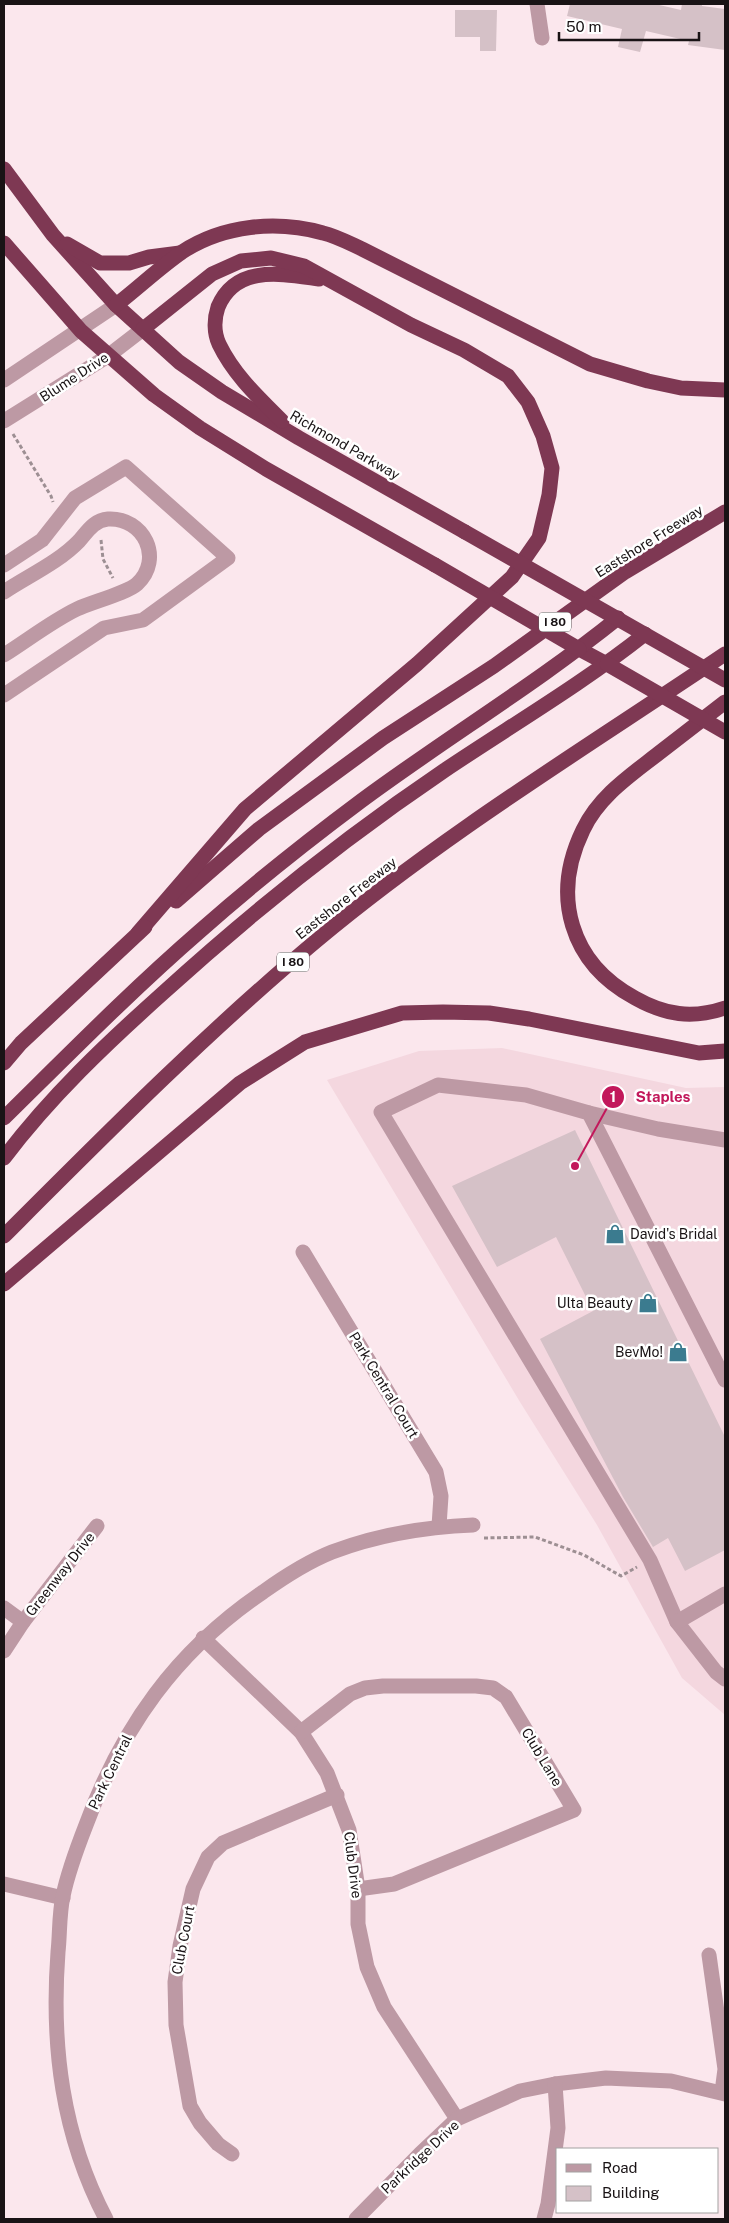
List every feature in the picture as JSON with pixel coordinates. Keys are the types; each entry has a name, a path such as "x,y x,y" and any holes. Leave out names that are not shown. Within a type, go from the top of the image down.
{"highway":[{"name":"Richmond Parkway","path":"4,169 53,235 116,305 178,362 222,392 299,438 725,680"},
{"path":"116,305 182,252 199,243 244,227 295,227 324,233 398,266 590,364 648,381 681,388 725,390"},
{"path":"53,235 100,263 129,263 149,257 182,252"},
{"path":"4,243 81,331 154,395 200,428 266,469 725,732"},
{"path":"138,933 245,809 456,629 512,577 539,538 549,495 552,468 543,436 528,402 508,376 464,350 411,325 325,280 304,266 271,258 241,261 212,274 142,329"},
{"path":"299,438 240,379 218,343 214,318 223,295 246,278 270,273 325,280"},
{"name":"Eastshore Freeway","path":"4,1063 21,1043 138,933 260,829 383,738 494,666 625,572 725,512"},
{"path":"4,1118 95,1028 199,931 288,858 362,800 579,649 618,618"},
{"path":"4,1158 71,1080 113,1038 218,943 306,871 444,772 607,664 645,634"},
{"name":"Eastshore Freeway","path":"4,1236 138,1102 218,1026 317,940 448,840 725,654"},
{"path":"725,702 625,779 599,804 583,830 568,880 568,903 580,946 608,982 647,1005 674,1013 698,1016 725,1008"},
{"path":"4,1284 240,1083 305,1042 314,1039 402,1014 461,1012 489,1013 528,1019 699,1053 725,1051"}],"street":[{"path":"537,4 542,38"},
{"path":"4,380 81,331 116,305"},
{"name":"Blume Drive","path":"4,421 108,356 142,329"},
{"path":"4,565 42,540 75,498 126,466 228,558 143,620 104,628 4,695"},
{"path":"4,592 61,556 79,541 89,527 107,519 126,521 142,532 150,550 148,569 136,585 75,610 4,655"},
{"path":"725,1140 658,1129 589,1113 526,1095 438,1085 381,1112 650,1560 677,1622 716,1672 725,1679"},
{"path":"589,1113 725,1380"},
{"name":"Park Central Court","path":"303,1252 436,1472 441,1496 439,1526"},
{"name":"Park Central","path":"106,2219 94,2197 81,2159 69,2120 59,2074 56,2032 56,1987 63,1898 77,1849 93,1805 138,1715 170,1673 203,1638 242,1606 286,1576 329,1553 376,1537 439,1526 473,1525"},
{"name":"Greenway Drive","path":"4,1651 23,1622 97,1526"},
{"path":"677,1622 725,1594"},
{"name":"Greenway Drive","path":"4,1608 23,1622"},
{"name":"Club Drive","path":"203,1638 301,1732 327,1773 337,1794 349,1830 358,1889 358,1924 367,1967 384,2007 457,2120"},
{"name":"Club Lane","path":"301,1732 350,1694 365,1688 383,1686 457,1686 493,1688 506,1697 574,1810 394,1884 358,1889"},
{"name":"Club Court","path":"232,2154 218,2144 200,2123 190,2106 176,2025 175,1982 180,1946 194,1889 208,1857 223,1843 337,1794"},
{"path":"4,1884 63,1898"},
{"path":"709,1955 724,2069 724,2093"},
{"name":"Parkridge Drive","path":"364,2217 457,2120 520,2091 555,2084 606,2078 671,2081 724,2093"},
{"path":"544,2219 548,2204 558,2128 555,2084"}],"path":[{"path":"4,421 53,502"},
{"path":"101,540 103,559 113,579"},
{"path":"473,1525 474,1538 535,1537 584,1555 620,1576 650,1560"}],"shaded area":[{"path":"502,1048 686,1088 725,1087 725,1715 682,1678 597,1525 520,1402 327,1080 419,1051"}],"building":[{"path":"570,4 655,4 681,10 682,4 702,4 702,6 725,9 725,50 688,45 689,41 646,31 640,52 618,47 622,29 567,16"},
{"path":"455,10 497,10 496,51 480,51 480,37 455,37"},
{"path":"575,1130 725,1437 725,1550 685,1571 668,1538 653,1547 623,1497 540,1339 593,1311 556,1237 497,1267 452,1186"}],"place":[{"name":"Staples","path":"575,1166"},
{"name":"David's Bridal","path":"615,1234"},
{"name":"Ulta Beauty","path":"648,1303"},
{"name":"BevMo!","path":"678,1352"}]}
